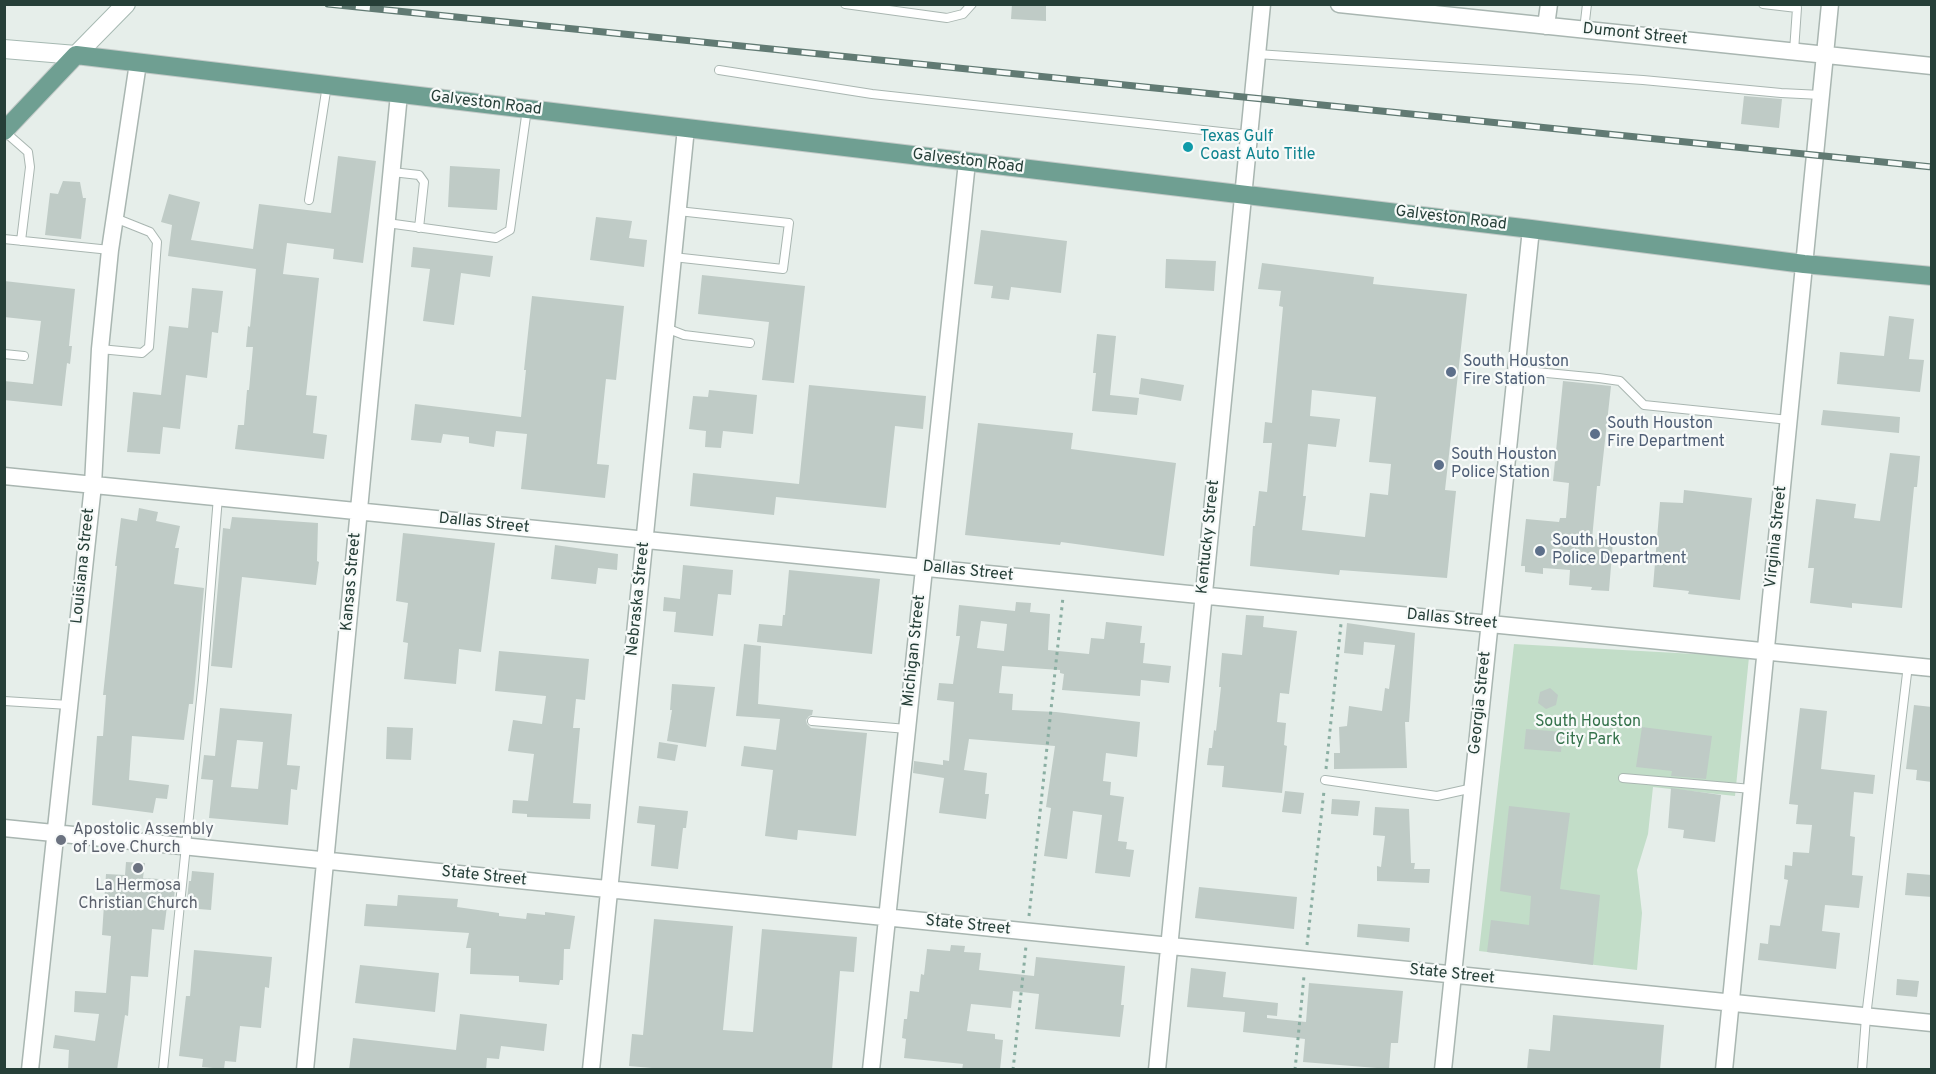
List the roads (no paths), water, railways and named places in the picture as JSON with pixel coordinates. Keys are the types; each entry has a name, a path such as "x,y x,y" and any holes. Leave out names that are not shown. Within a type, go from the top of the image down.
{"main road":[{"path":"4,131 126,4"},
{"name":"Galveston Road","path":"4,49 76,55 1531,229 1804,264 1932,276"}],"street":[{"name":"Kentucky Street","path":"1157,1070 1262,4"},
{"name":"Dumont Street","path":"1339,4 1417,9 1546,26 1932,66"},
{"path":"1546,26 1549,4"},
{"name":"Virginia Street","path":"1724,1070 1830,4"},
{"name":"Louisiana Street","path":"30,1070 93,485 100,349 110,250 138,63"},
{"name":"Kansas Street","path":"305,1070 399,94"},
{"name":"Nebraska Street","path":"591,1070 686,128"},
{"name":"Michigan Street","path":"871,1070 967,162"},
{"name":"Georgia Street","path":"1443,1070 1531,229"},
{"name":"Dallas Street","path":"4,476 1932,668"},
{"name":"State Street","path":"4,828 1932,1023"}],"lane":[{"path":"844,4 947,18 963,14 972,4"},
{"path":"1584,30 1587,4"},
{"path":"1763,4 1797,8 1794,51"},
{"path":"1257,54 1643,80 1821,95"},
{"path":"719,70 872,94 1249,135"},
{"path":"309,200 327,85"},
{"path":"387,224 496,238 510,230 527,109"},
{"path":"4,131 28,152 30,167 21,240"},
{"path":"392,172 419,175 424,182 419,228"},
{"path":"673,257 783,269 789,223 678,211"},
{"path":"100,349 142,353 149,347 157,242 150,232 116,218"},
{"path":"4,239 110,250"},
{"path":"666,327 684,334 750,343"},
{"path":"4,354 24,356"},
{"path":"1516,370 1620,381 1644,405 1789,420"},
{"path":"164,1070 218,497"},
{"path":"1862,1070 1866,1017 1908,665"},
{"path":"4,700 69,705"},
{"path":"813,721 907,729"},
{"path":"1623,778 1752,789"},
{"path":"1325,780 1437,796 1473,788"}],"railway":[{"path":"328,4 1932,167"}],"place":[{"name":"Texas Gulf Coast Auto Title","path":"1188,147"},
{"name":"South Houston Fire Station","path":"1451,372"},
{"name":"South Houston Fire Department","path":"1595,434"},
{"name":"South Houston Police Station","path":"1439,465"},
{"name":"South Houston Police Department","path":"1540,551"},
{"name":"Apostolic Assembly of Love Church","path":"61,840"},
{"name":"La Hermosa Christian Church","path":"138,868"}],"park label":[{"name":"South Houston City Park","path":"1588,732"}]}
